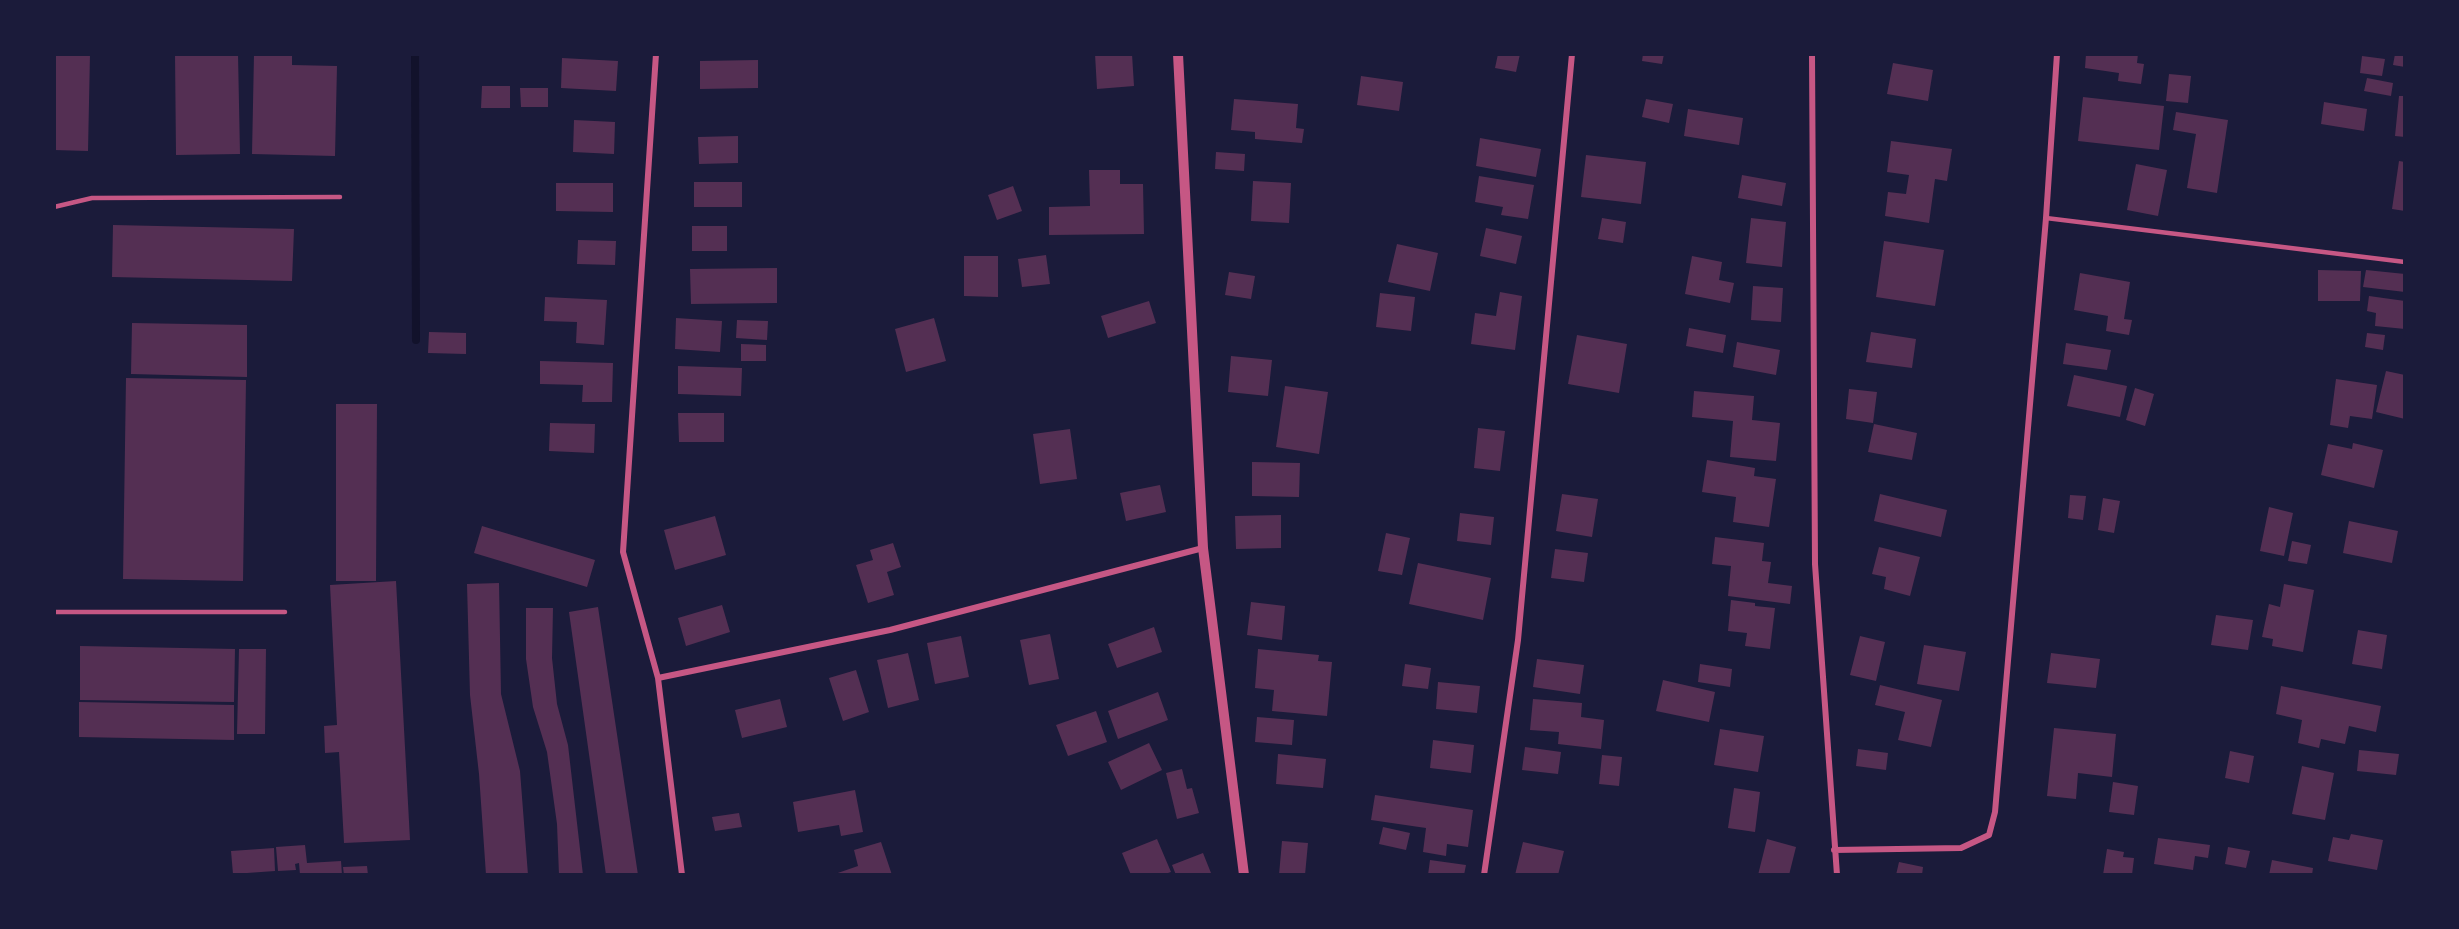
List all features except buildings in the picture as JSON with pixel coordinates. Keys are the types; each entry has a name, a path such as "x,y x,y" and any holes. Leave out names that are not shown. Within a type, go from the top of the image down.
{"street":[{"path":"656,54 623,552 658,678 682,875"},
{"path":"1178,54 1203,548 1244,875"},
{"path":"1484,875 1518,640 1572,54"},
{"path":"1812,54 1815,564 1837,875"},
{"path":"1834,850 1961,848 1989,835 1995,812 2046,218 2057,54"},
{"path":"658,678 890,630 1203,548"}],"lane":[{"path":"54,207 92,198 340,197"},
{"path":"2046,218 2405,262"},
{"path":"54,612 285,612"}],"waterway":[{"path":"415,54 416,340"}]}
